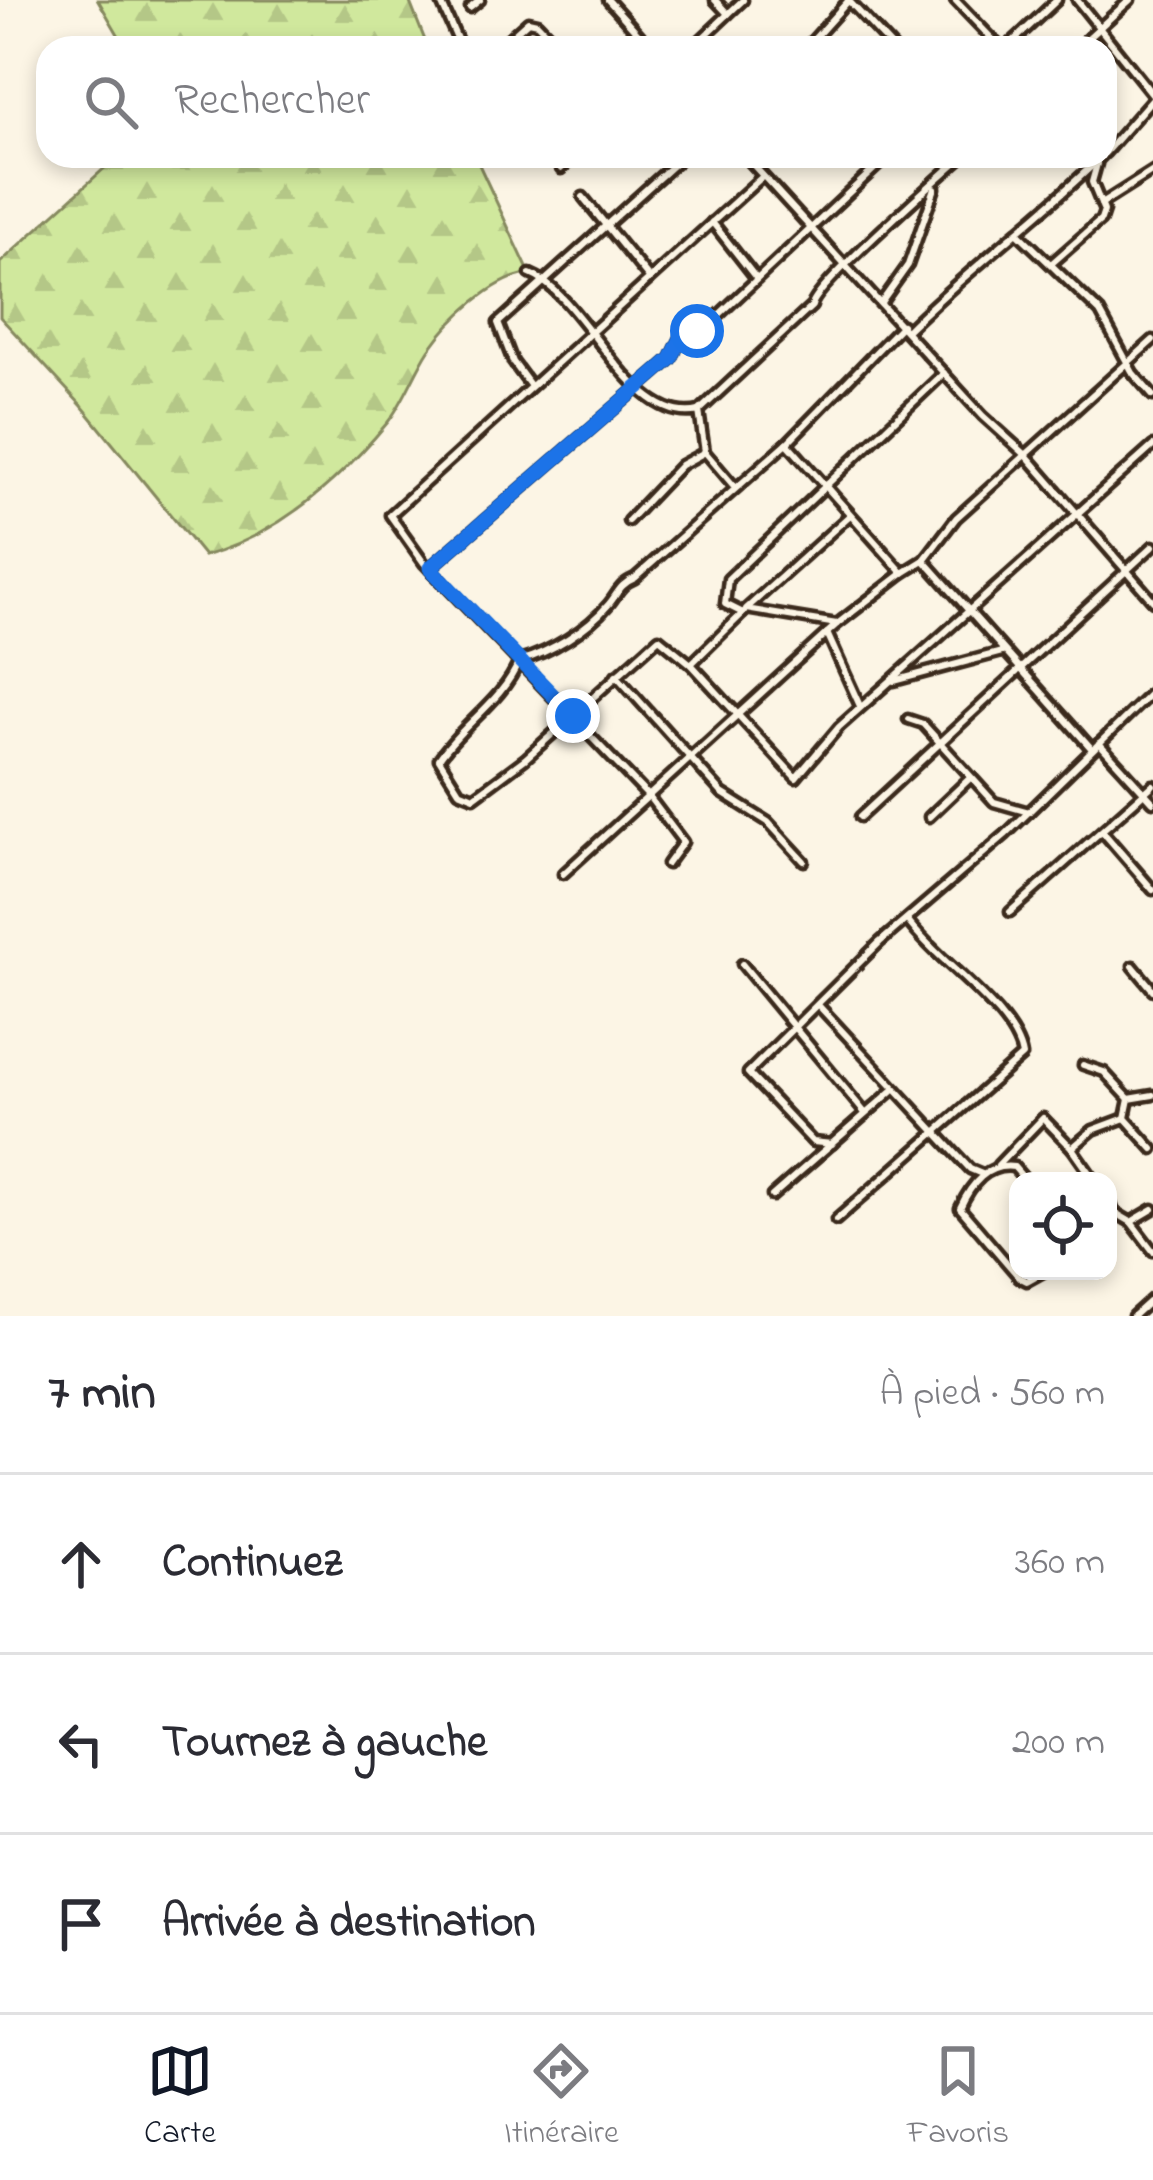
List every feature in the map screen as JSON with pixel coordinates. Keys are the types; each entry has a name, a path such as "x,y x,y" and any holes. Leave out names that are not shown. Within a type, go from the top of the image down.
{"street":[{"path":"440,0 456,36"},
{"path":"470,8 479,0"},
{"path":"608,0 641,36"},
{"path":"715,0 728,14"},
{"path":"705,36 743,0"},
{"path":"820,36 848,0 882,36"},
{"path":"955,0 991,36"},
{"path":"1017,36 1058,0"},
{"path":"1077,0 1108,36"},
{"path":"1090,36 1130,0"},
{"path":"511,36 528,21 546,36"},
{"path":"1117,48 1153,96 1117,138"},
{"path":"530,385 513,362 498,323 669,168"},
{"path":"755,168 814,226 944,374 1026,455 1153,601"},
{"path":"430,568 671,359 682,336 706,327 875,168"},
{"path":"530,274 544,279 587,334 664,408 682,416 699,411 812,306 813,296 845,261 952,168"},
{"path":"1088,168 1018,233 978,260 787,443 621,584 593,618 554,648 520,661 511,682 455,734 439,759 459,791 474,797 658,638 691,664 796,778 861,707 1153,446"},
{"path":"1051,264 1101,220 1101,204 1092,182 1097,168"},
{"path":"1101,204 1153,171"},
{"path":"667,864 683,842 649,797 430,568 390,514 762,177"},
{"path":"881,302 908,265 931,195 941,179"},
{"path":"583,197 649,278"},
{"path":"712,222 756,278"},
{"path":"1018,233 1100,313 1130,360 1133,373 1153,396"},
{"path":"563,874 837,624 924,560 956,518 1153,340"},
{"path":"837,624 725,604 728,579 944,374"},
{"path":"699,411 705,452 735,487"},
{"path":"787,443 903,573"},
{"path":"628,521 681,465 705,452"},
{"path":"691,664 849,516"},
{"path":"860,817 1153,546"},
{"path":"924,560 1019,668 1153,802"},
{"path":"827,633 861,707"},
{"path":"890,682 1004,652"},
{"path":"616,675 722,793 768,822 804,861"},
{"path":"832,1144 813,1142 748,1073 1153,691"},
{"path":"908,719 923,724 994,802 1029,812"},
{"path":"929,817 969,778"},
{"path":"1010,912 1153,785"},
{"path":"1102,832 1153,890"},
{"path":"836,1220 1022,1056 1019,1037 996,1007 959,979 908,920"},
{"path":"742,964 791,1030 865,1113"},
{"path":"1133,967 1153,990"},
{"path":"819,1006 892,1091 970,1169 982,1174"},
{"path":"1083,1065 1104,1072 1130,1100"},
{"path":"772,1196 892,1091"},
{"path":"1130,1100 1153,1095"},
{"path":"1125,1118 1130,1100"},
{"path":"1009,1265 960,1208 982,1174 998,1165 1043,1118 1089,1172"},
{"path":"1072,1148 1093,1130 1125,1118"},
{"path":"1125,1118 1153,1149"},
{"path":"998,1165 1018,1172"},
{"path":"1131,1222 1153,1209"},
{"path":"1117,1216 1131,1222 1153,1251"},
{"path":"1132,1316 1153,1298"}],"green space":[{"path":"98,0 409,0 423,36 119,36"},
{"path":"105,168 481,168 530,274 488,291 448,326 388,422 328,485 257,535 204,556 82,406 0,317 0,263"}],"route":[{"path":"573,716 430,568 671,359 682,336 697,331"}]}
